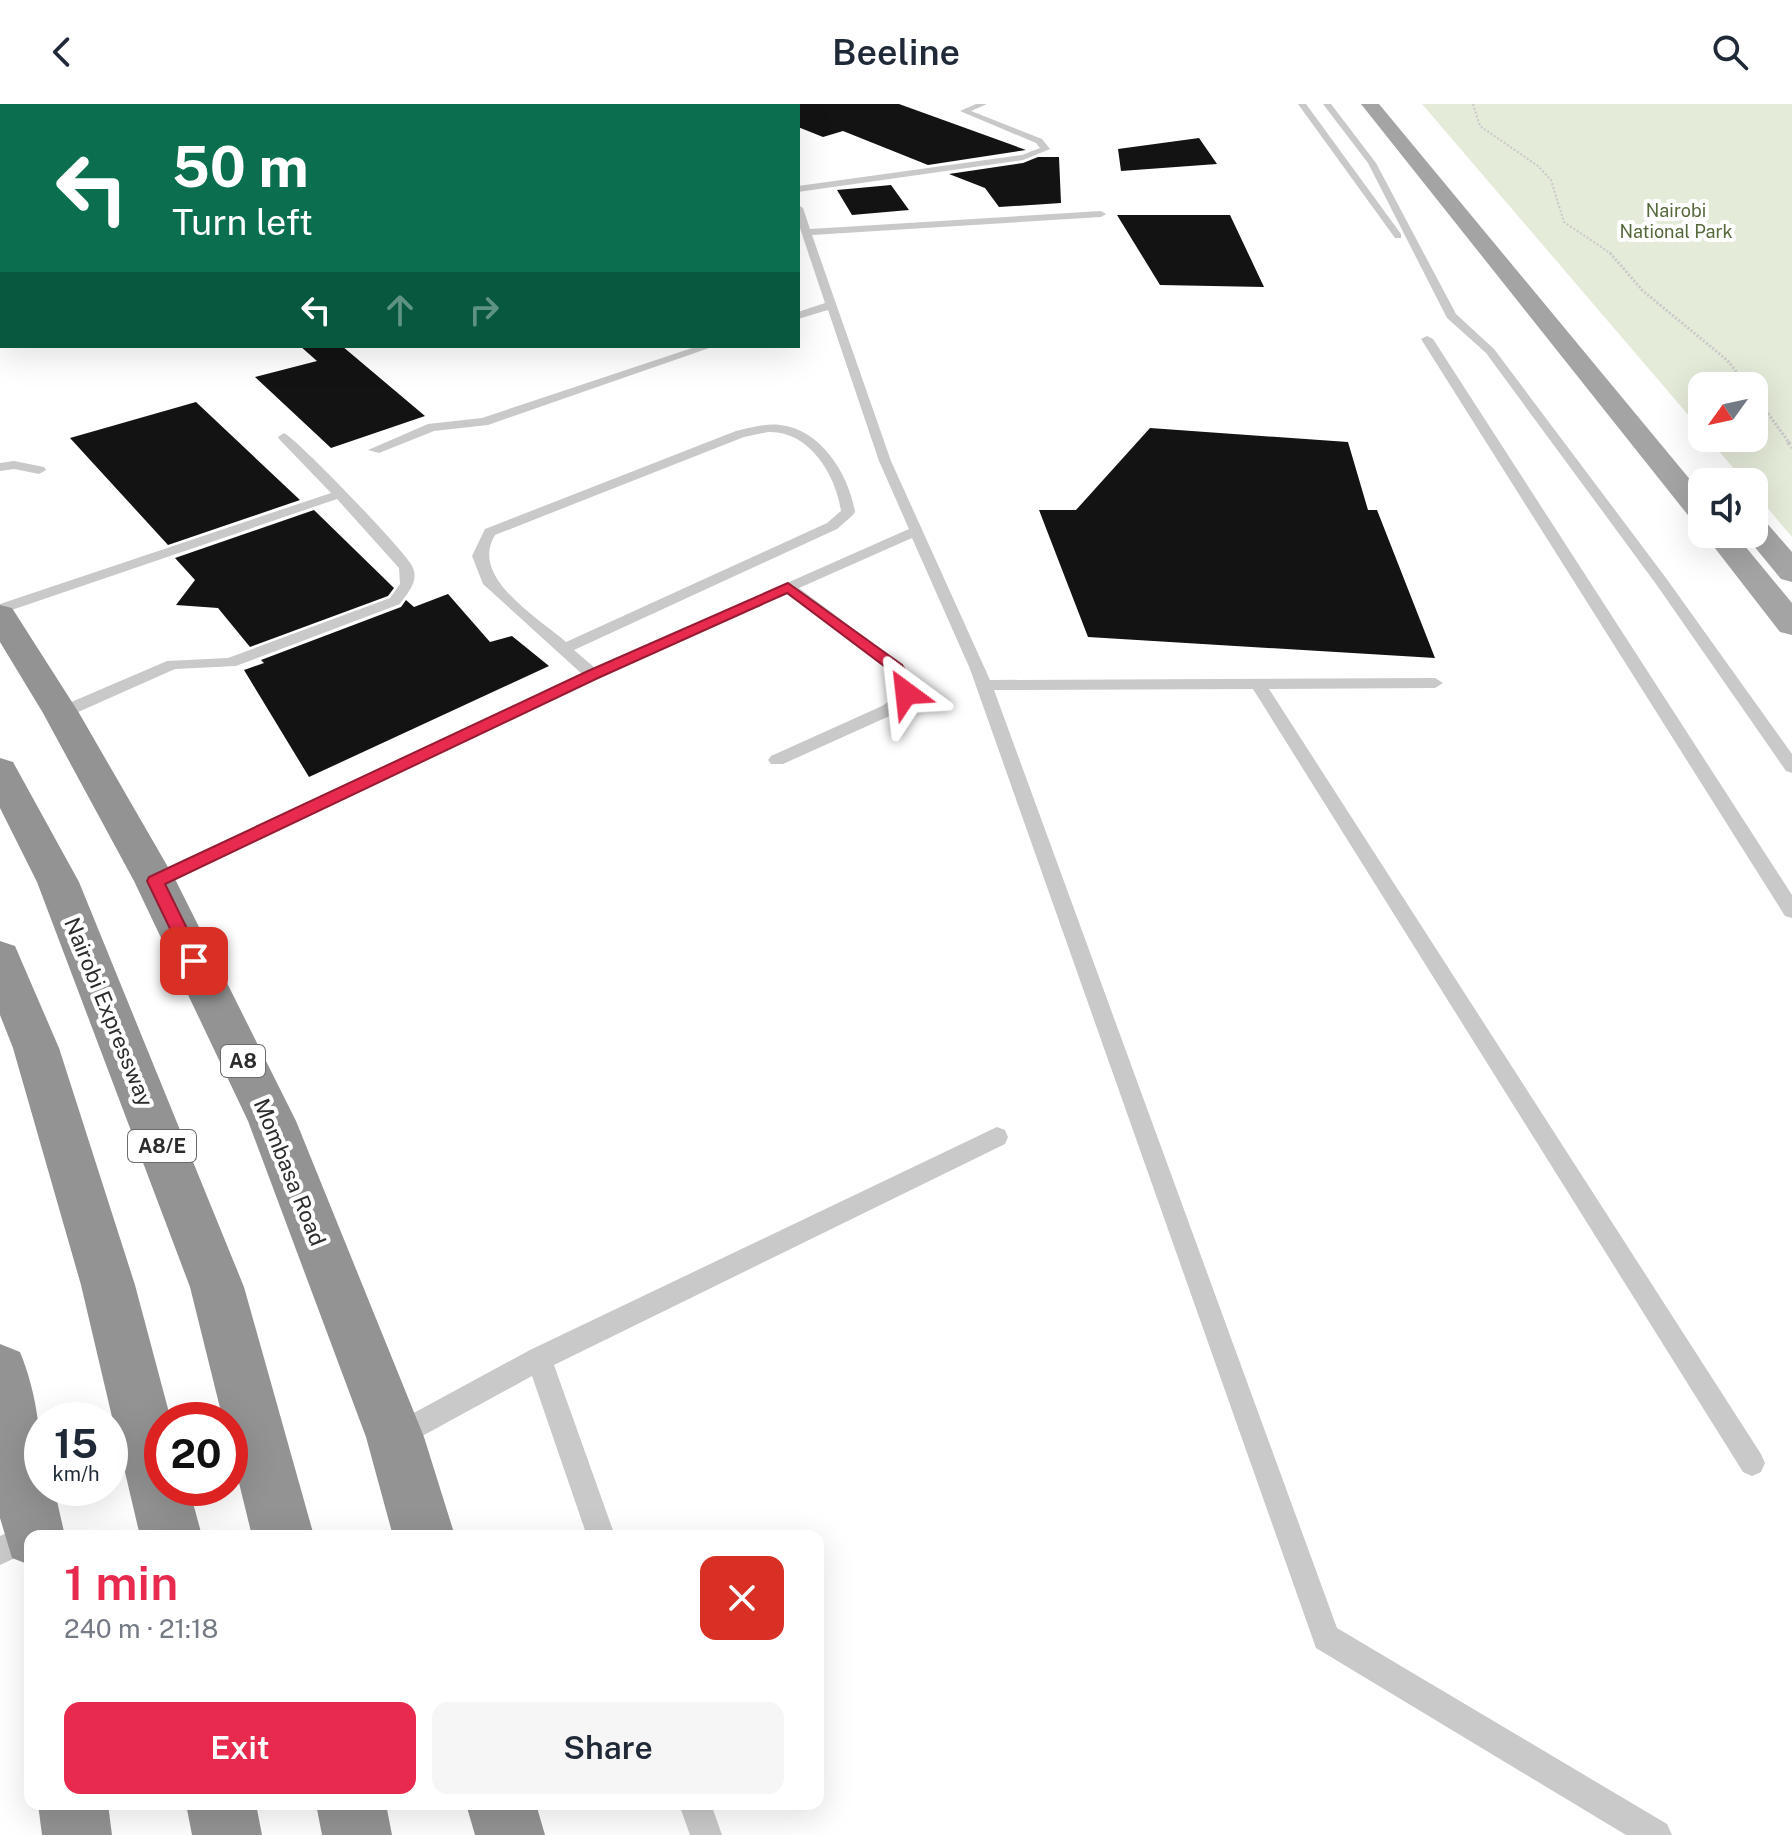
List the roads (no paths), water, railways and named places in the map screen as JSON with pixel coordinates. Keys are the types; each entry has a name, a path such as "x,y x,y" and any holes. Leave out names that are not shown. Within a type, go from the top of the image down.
{"highway":[{"name":"Mombasa Road","path":"0,612 61,713 155,881 272,1121 395,1437 422,1530"},
{"name":"Nairobi Expressway","path":"0,771 58,882 217,1287 281,1530"},
{"path":"0,958 36,1048 108,1285 169,1530"},
{"path":"0,1372 31,1530"},
{"path":"74,1810 77,1835"},
{"path":"222,1810 227,1835"},
{"path":"352,1810 357,1835"},
{"path":"503,1810 510,1835"}],"main road":[{"path":"1370,104 1688,496"},
{"path":"1390,104 1564,307"},
{"path":"1768,544 1792,572"},
{"path":"1730,548 1792,625"}],"lane":[{"path":"800,189 1023,157 1046,149 1039,141 964,111 983,104"},
{"path":"1302,104 1394,232 1413,246"},
{"path":"1327,104 1372,163 1451,316 1478,339 1499,364 1661,581 1792,767"},
{"path":"800,214 885,461 984,685 1326,1638 1656,1835"},
{"path":"806,232 1101,214"},
{"path":"800,315 831,305"},
{"path":"1427,339 1792,911"},
{"path":"374,450 432,427 484,422 703,348"},
{"path":"564,649 832,526 848,512 848,497 837,472 791,431 770,428 740,434 490,532 479,548 480,563 488,581 593,675"},
{"path":"61,713 173,664 206,666 230,663 395,601 407,584 406,567 284,437"},
{"path":"0,456 7,466 39,470"},
{"path":"0,612 340,494"},
{"path":"155,881 593,675 916,531"},
{"path":"777,760 888,710 901,703 906,693 905,681 897,669 788,587"},
{"path":"1257,683 1752,1463"},
{"path":"984,685 1435,683"},
{"path":"395,1437 539,1359 997,1137"},
{"path":"539,1359 599,1530"},
{"path":"0,1551 24,1540"},
{"path":"697,1810 706,1835"}],"park label":[{"name":"Nairobi National Park","path":"1676,221"}]}
